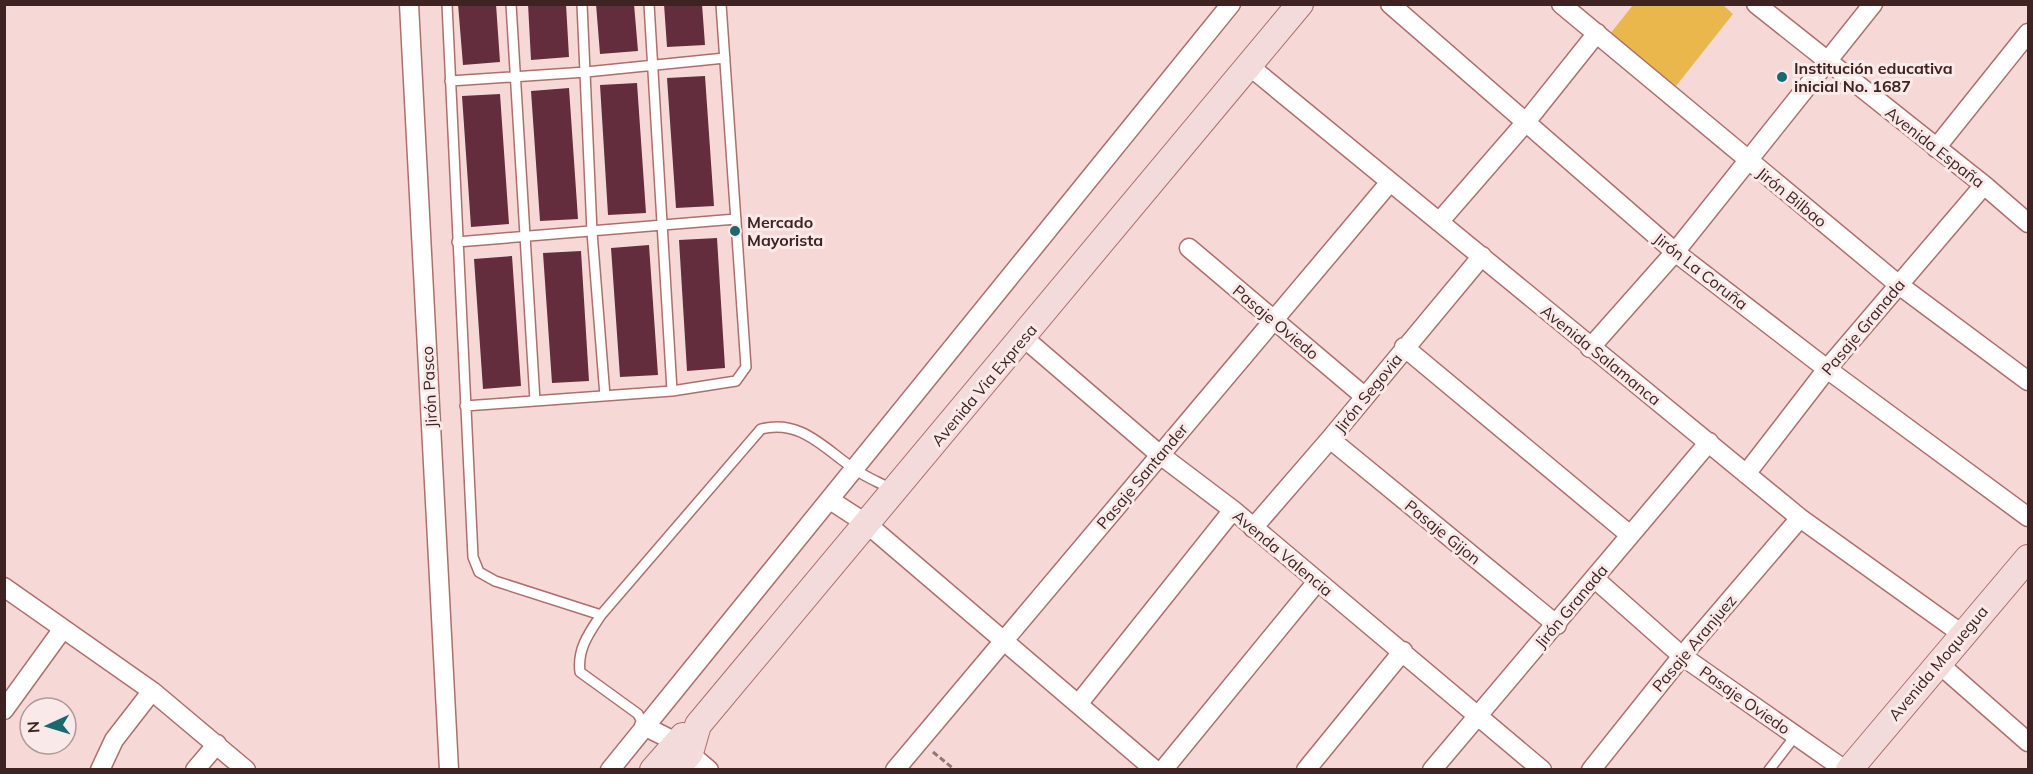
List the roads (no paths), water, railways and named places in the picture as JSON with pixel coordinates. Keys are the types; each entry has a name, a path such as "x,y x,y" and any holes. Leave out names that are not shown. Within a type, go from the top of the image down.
{"main road":[{"name":"Avenida Via Expresa","path":"676,762 698,725 1024,338 1300,4"},
{"name":"Avenida Moquegua","path":"1851,768 2028,558"}],"street":[{"name":"Jirón Pasco","path":"409,4 448,770"},
{"path":"610,770 1231,4"},
{"name":"Jirón La Coruña","path":"1390,4 1674,252 1827,369 2028,517"},
{"name":"Jirón Bilbao","path":"1562,4 1899,285 2028,381"},
{"name":"Avenida España","path":"1756,4 1825,62 1984,185 2028,223"},
{"path":"1590,348 1674,252 1873,4"},
{"path":"1439,222 1526,122 1597,33"},
{"path":"1936,148 2028,33"},
{"name":"Avenida Salamanca","path":"1248,65 1482,256 1590,348 1800,518 1962,634"},
{"name":"Pasaje Santander","path":"895,770 1390,182"},
{"name":"Pasaje Granada","path":"1746,474 1827,369 1984,185"},
{"name":"Pasaje Oviedo","path":"1189,248 1364,396"},
{"name":"Jirón Segovia","path":"1253,528 1482,256"},
{"name":"Avenda Valencia","path":"1024,338 1159,454 1233,510 1542,770"},
{"path":"1404,348 1630,535"},
{"name":"Pasaje Gijon","path":"1330,439 1557,626"},
{"name":"Jirón Granada","path":"1432,770 1477,714 1557,626 1594,578 1708,442"},
{"path":"830,500 867,524 1155,770"},
{"path":"1079,703 1233,510"},
{"name":"Pasaje Aranjuez","path":"1591,770 1682,656 1800,518"},
{"name":"Pasaje Oviedo","path":"1594,578 1682,656 1796,735 1851,768"},
{"path":"1163,770 1316,582"},
{"path":"4,587 152,692 246,770"},
{"path":"4,710 62,630"},
{"path":"1306,770 1403,651"},
{"path":"1938,663 2028,742"},
{"path":"100,770 114,740 152,692"},
{"path":"644,726 676,762"},
{"path":"195,770 217,744"}],"lane":[{"path":"447,4 473,557 479,572 495,581 601,615"},
{"path":"512,4 535,401"},
{"path":"582,4 592,232 605,396"},
{"path":"650,4 660,226 672,391"},
{"path":"465,406 672,391 736,381 746,367 721,4"},
{"path":"450,81 586,72 725,58"},
{"path":"457,242 736,219"},
{"path":"644,726 638,714 580,672 578,658 585,639 601,615 761,429 776,425 798,430 841,457 855,469 896,491"},
{"path":"1769,770 1796,735"}],"place":[{"name":"Institución educativa inicial No. 1687","path":"1782,77"},
{"name":"Mercado Mayorista","path":"735,231"}]}
